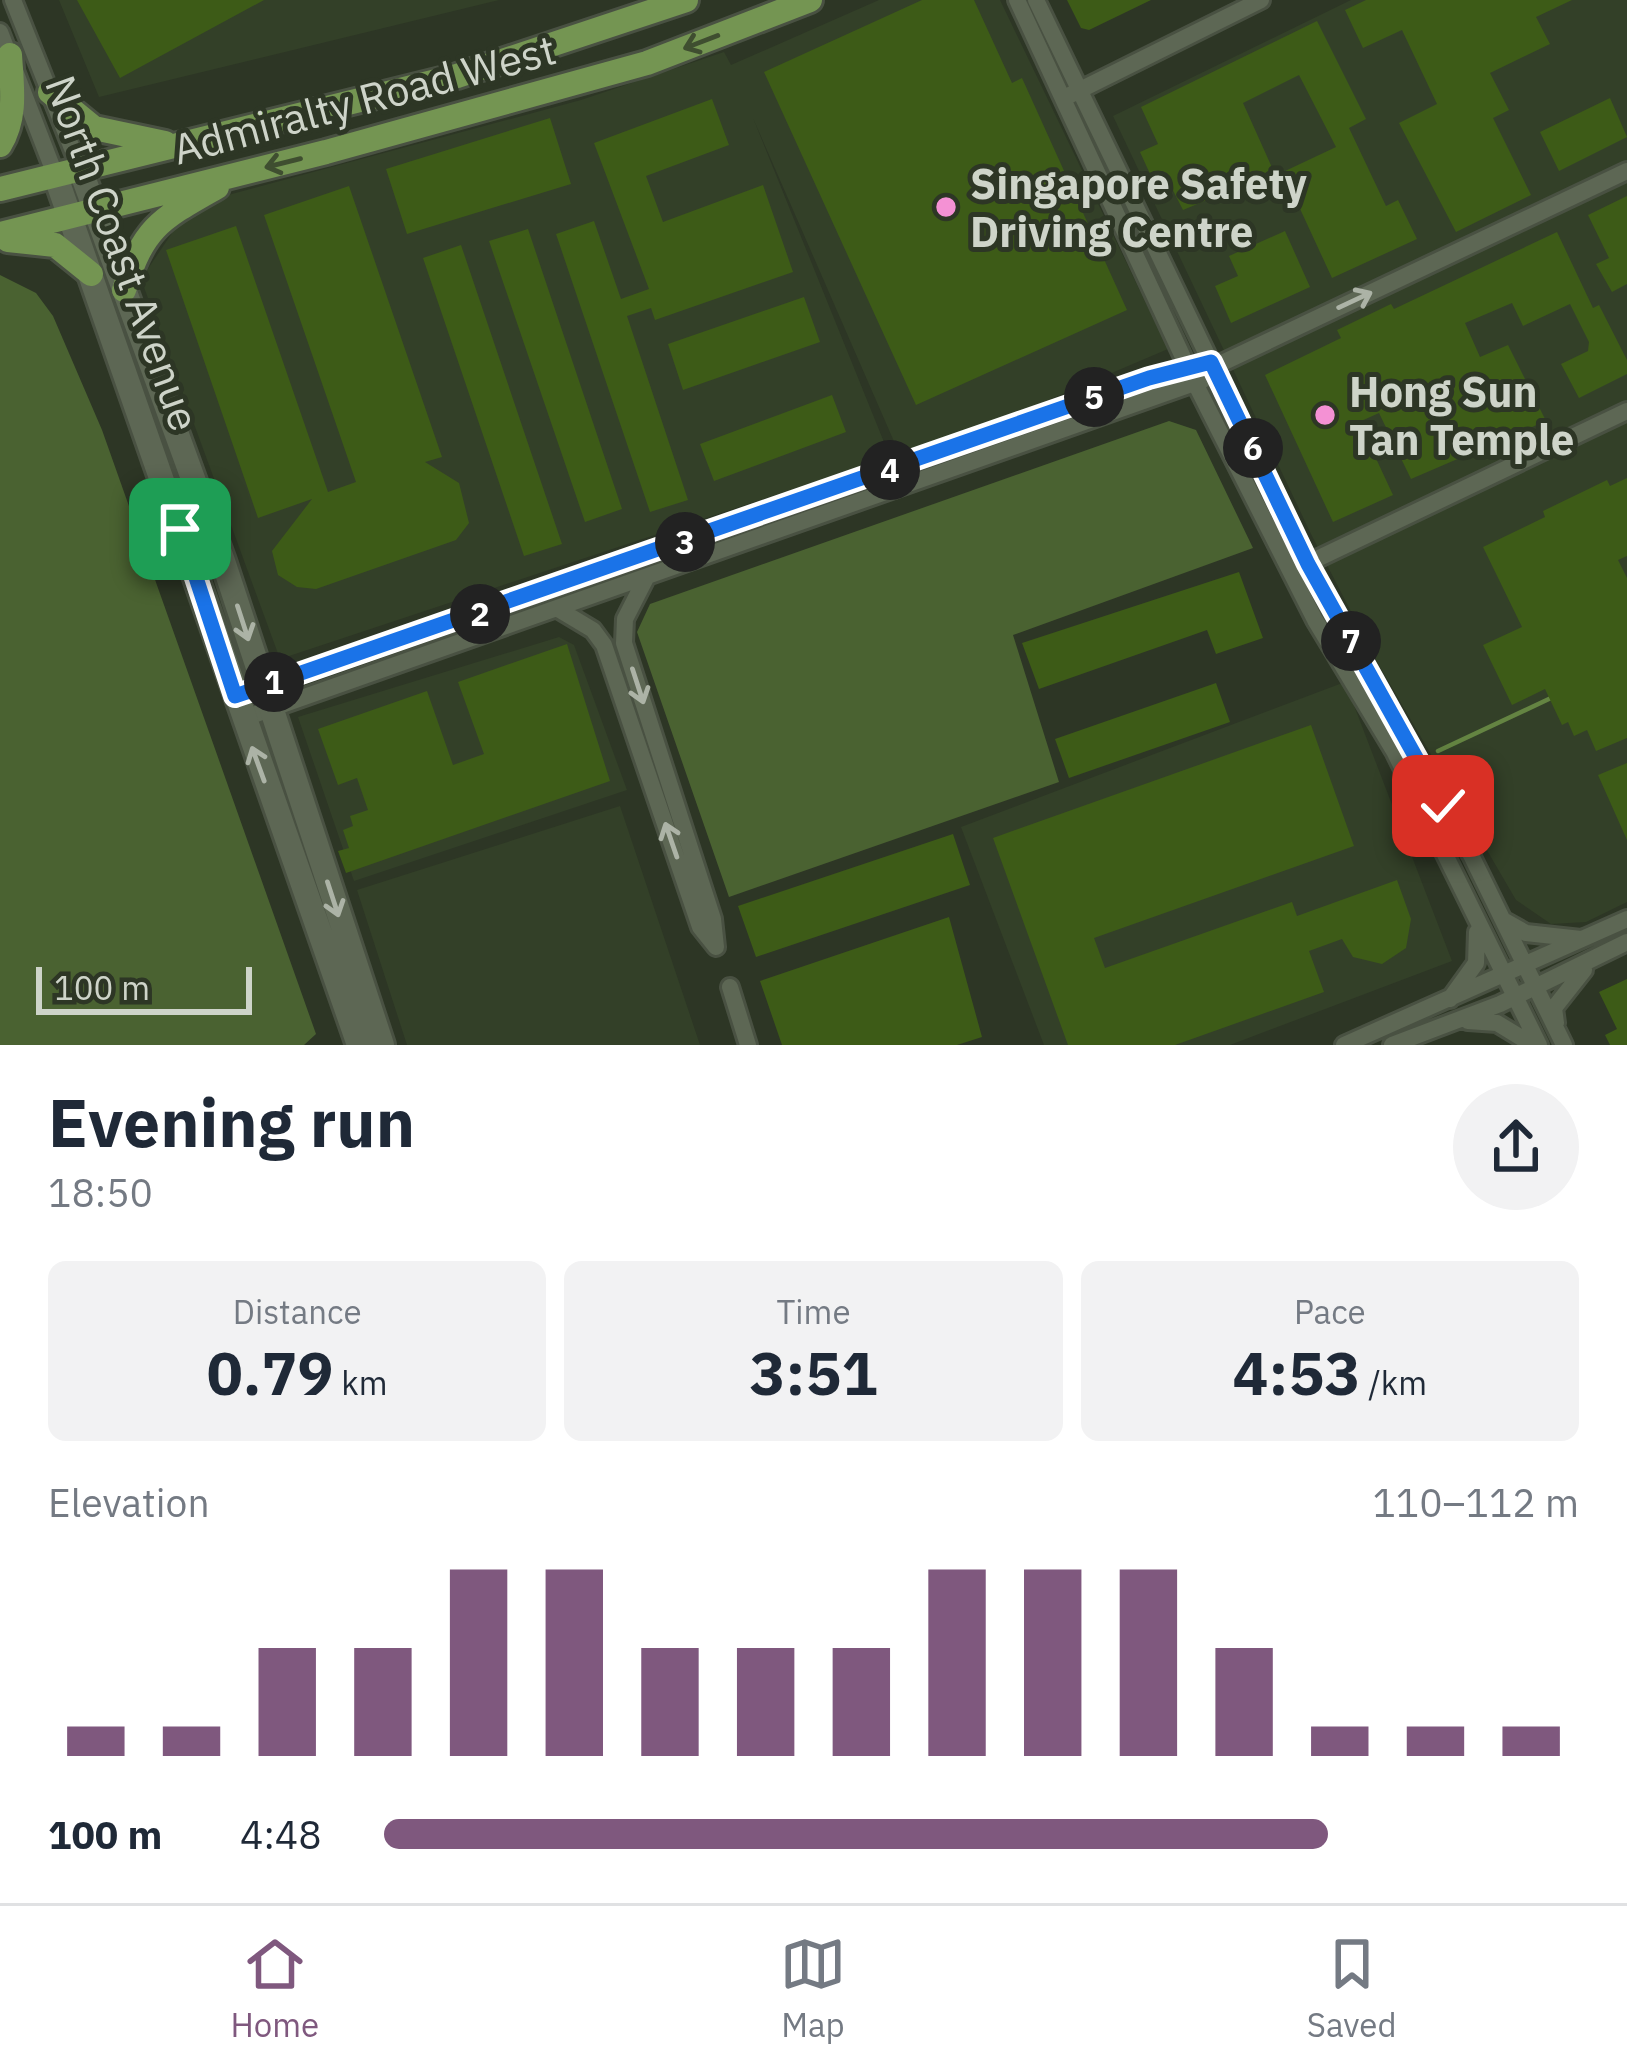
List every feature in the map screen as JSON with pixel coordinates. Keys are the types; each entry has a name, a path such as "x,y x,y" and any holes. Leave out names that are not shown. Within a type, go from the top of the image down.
{"main road":[{"name":"Admiralty Road West","path":"0,189 458,76 686,0"},
{"name":"Admiralty Road West","path":"0,237 647,63 810,0"},
{"path":"0,145 9,130 13,100 5,44"},
{"path":"50,92 94,128 181,145"},
{"path":"124,290 139,245 155,223 240,173"},
{"name":"North Coast Avenue","path":"69,174 98,208 267,697"},
{"name":"North Coast Avenue","path":"69,174 71,216 359,1045"},
{"path":"0,237 55,245 91,274"},
{"path":"267,697 382,1045"}],"street":[{"name":"North Coast Avenue","path":"13,0 50,92 69,174"},
{"path":"1017,0 1135,229 1217,366 1282,508 1315,620 1394,751 1536,1045"},
{"path":"1036,0 1069,96"},
{"path":"1069,96 1261,0"},
{"name":"North Coast Avenue","path":"5,44 69,174"},
{"path":"267,697 558,609 1217,366 1627,171"},
{"path":"1135,229 1192,375 1264,516 1300,568 1502,920 1561,1038"},
{"path":"1170,326 1189,317"},
{"path":"238,707 1192,375"},
{"path":"1300,568 1627,411"},
{"path":"1221,431 1240,423"},
{"path":"1264,516 1282,508"},
{"path":"558,609 593,630 604,645 700,927 716,947 713,919 624,643 625,619 646,577"},
{"path":"1445,1004 1476,963 1475,917"},
{"path":"1344,1045 1505,978 1627,919"},
{"path":"1502,920 1526,933 1584,939"},
{"path":"1392,1045 1460,1022 1627,942"},
{"path":"1561,1038 1554,1008 1568,984 1609,951"},
{"path":"730,987 748,1045"},
{"path":"1460,1022 1497,1023 1536,1045"}],"shaded area":[{"path":"59,0 499,0 99,97"},
{"path":"879,0 1000,0 1168,349 903,462 753,118 890,457 280,659 141,279 191,205 581,100 724,52 731,65"},
{"path":"1351,0 1627,0 1627,902 1586,922 1551,924 1516,900 1376,660 1311,534 1113,116"},
{"path":"559,637 574,645 627,790 354,881 298,717"},
{"path":"1345,682 1452,961 1230,1045 1044,1045 961,827"},
{"path":"620,806 700,1045 407,1045 357,890"}],"green space":[{"path":"0,275 36,293 53,316 102,430 316,1034 304,1045 0,1045"},
{"path":"1169,421 1196,430 1253,548 1013,635 1059,782 729,897 637,632 650,604"}],"building":[{"path":"77,0 264,0 120,78"},
{"name":"Singapore Safety Driving Centre","path":"922,0 974,0 1012,83 1022,78 1127,310 916,405 764,72"},
{"path":"1067,0 1151,0 1089,30 1081,28"},
{"path":"1366,0 1572,0 1536,17 1550,44 1490,73 1509,110 1493,118 1531,195 1456,232 1399,123 1437,104 1402,30 1363,48 1345,10"},
{"path":"1317,21 1366,119 1349,128 1386,206 1398,200 1417,239 1332,278 1283,172 1336,147 1299,75 1243,103 1274,172 1183,210 1163,171 1151,176 1140,152 1158,144 1141,107"},
{"path":"1610,98 1627,137 1559,171 1540,132"},
{"path":"712,99 729,145 646,176 663,222 763,185 793,272 655,320 651,308 627,316 688,500 650,512 556,234 594,221 621,299 649,289 594,143"},
{"path":"550,118 571,184 407,234 386,169"},
{"path":"349,186 442,457 425,462 459,483 469,523 456,540 316,589 297,587 278,575 272,551 312,499 258,518 166,250 236,226 328,492 356,482 264,215"},
{"path":"1627,196 1627,284 1612,292 1596,264 1609,258 1588,215"},
{"path":"528,229 622,509 585,522 489,241"},
{"path":"1285,231 1310,287 1231,323 1215,286 1238,276 1229,256"},
{"path":"1557,232 1593,308 1599,305 1627,360 1627,374 1579,398 1561,364 1588,351 1589,342 1570,304 1523,326 1512,303 1465,323 1480,357 1508,345 1546,421 1411,479 1379,413 1359,422 1393,495 1333,522 1265,375 1341,338 1337,330 1391,304 1394,309"},
{"path":"461,245 562,544 524,556 423,258"},
{"path":"804,297 820,342 683,390 668,344"},
{"path":"832,395 846,432 714,481 700,444"},
{"path":"1627,478 1627,556 1618,560 1627,578 1627,738 1596,751 1587,730 1574,736 1568,722 1562,725 1545,689 1512,705 1483,645 1522,627 1483,547 1607,480 1610,486"},
{"path":"1239,572 1263,638 1216,654 1207,630 1039,689 1022,643"},
{"path":"567,644 610,781 346,873 338,851 349,848 343,830 353,826 350,816 368,810 357,778 338,785 318,729 427,691 453,765 484,754 458,682"},
{"path":"1216,683 1230,722 1069,778 1055,739"},
{"path":"1311,725 1354,846 1094,938 1105,968 1292,902 1297,916 1397,880 1411,919 1406,948 1382,964 1353,957 1342,939 1309,951 1324,992 1175,1045 1068,1045 993,838"},
{"path":"1627,763 1627,840 1598,775"},
{"path":"953,834 970,885 756,957 738,906"},
{"path":"949,917 982,1037 957,1045 782,1045 760,981"},
{"path":"1627,979 1627,1045 1610,1045 1605,1035 1617,1029 1599,992"}],"waterway":[{"path":"1438,751 1551,698"}],"place":[{"name":"Singapore Safety Driving Centre","path":"946,207"},
{"name":"Hong Sun Tan Temple","path":"1325,415"}],"route":[{"path":"180,529 235,696 1149,378 1211,362 1308,564 1443,806"}]}
